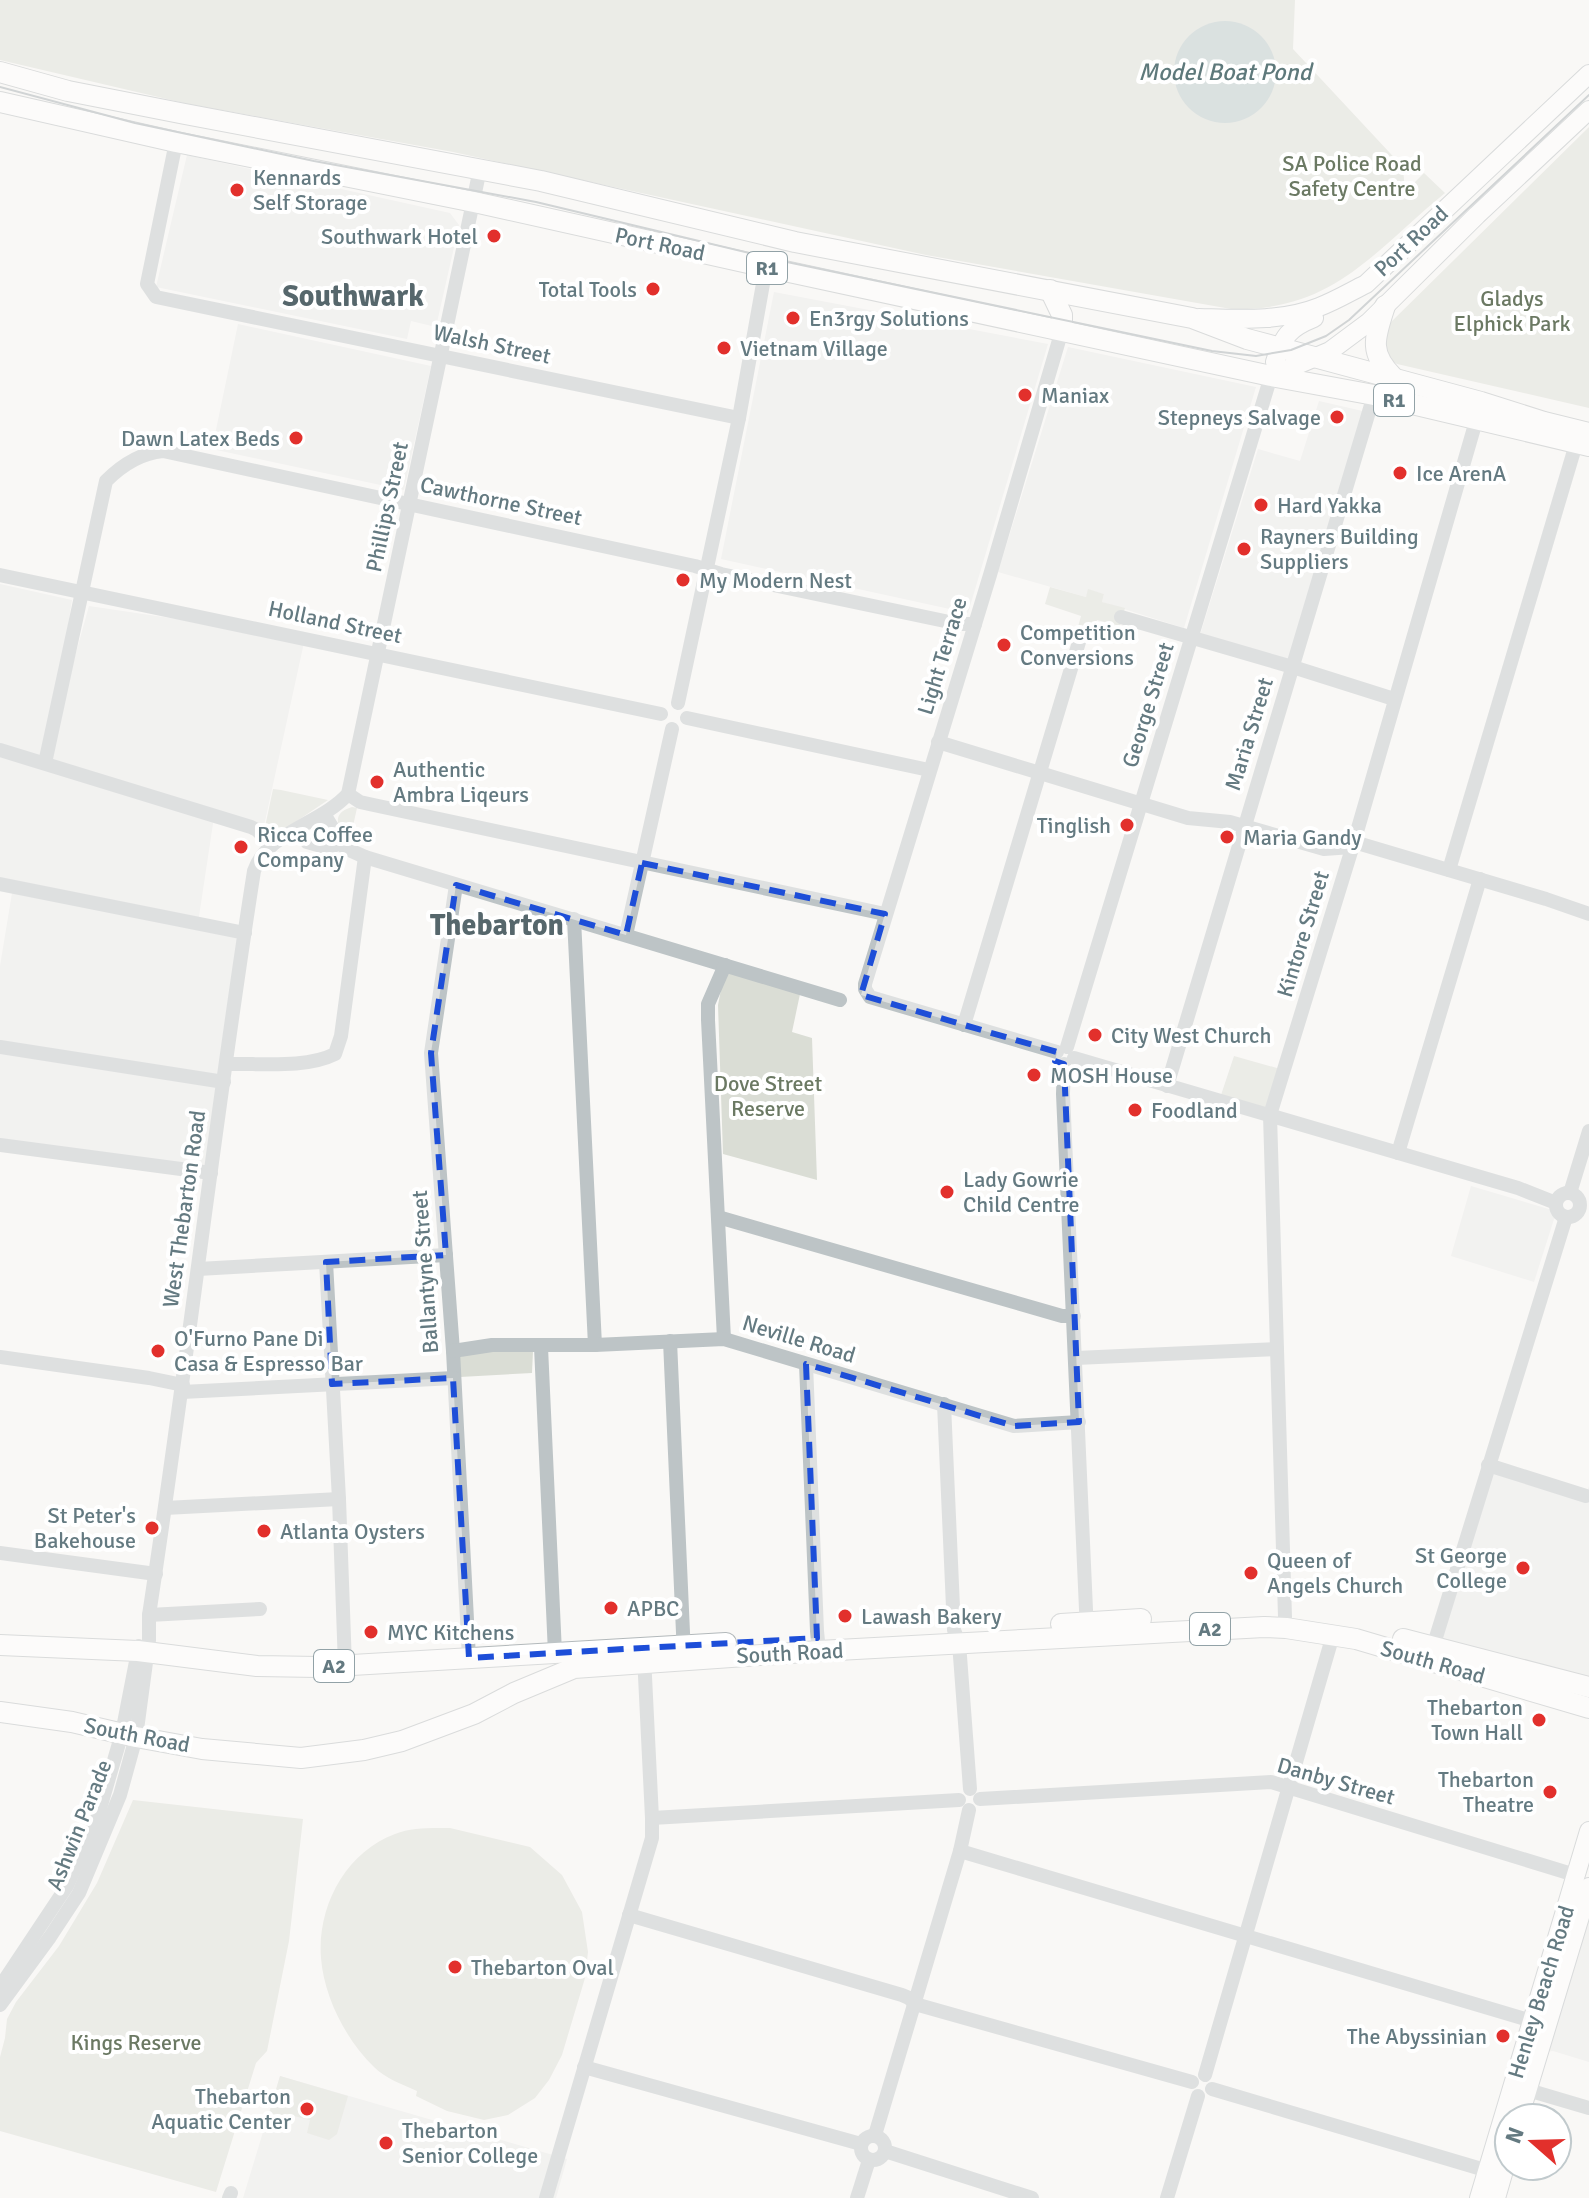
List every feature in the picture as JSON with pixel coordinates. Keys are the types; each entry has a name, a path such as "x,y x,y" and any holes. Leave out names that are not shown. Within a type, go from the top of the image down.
{"highway":[{"name":"Port Road","path":"0,72 68,91 541,181 795,242 1192,318 1247,339 1318,358"},
{"name":"Port Road","path":"0,102 1271,376"},
{"path":"1050,290 1063,317 1062,330"},
{"path":"1385,306 1375,349 1393,377"},
{"name":"R1","path":"1318,358 1393,377 1478,411"},
{"name":"R1","path":"1271,376 1544,422 1583,438"},
{"name":"South Road","path":"1087,1629 1223,1615 1285,1617 1332,1623 1589,1708"},
{"name":"South Road","path":"0,1645 143,1652 257,1666 345,1666 555,1653 644,1655 1087,1629 1264,1627 1356,1639 1585,1684"},
{"name":"South Road","path":"0,1712 72,1722 202,1749 301,1758 364,1750 430,1731 574,1668 644,1655"}],"main road":[{"name":"Port Road","path":"1192,318 1288,316 1318,307 1366,284 1589,74"},
{"name":"Port Road","path":"1271,376 1318,358 1385,306 1589,110"},
{"path":"1271,376 1280,347 1291,329 1349,301 1366,284"},
{"name":"Henley Beach Road","path":"1516,2102 1582,1881 1589,1831"},
{"name":"Henley Beach Road","path":"1520,2102 1532,2021 1582,1881"},
{"name":"Henley Beach Road","path":"1479,2198 1493,2176"}],"street":[{"name":"Walsh Street","path":"176,142 147,284 156,297 739,418"},
{"name":"Phillips Street","path":"348,794 480,169"},
{"path":"678,703 739,418 766,267"},
{"name":"Light Terrace","path":"964,1025 870,997 865,984 1062,330"},
{"name":"George Street","path":"1087,1629 1063,1094 1066,1055 1271,376"},
{"name":"Maria Street","path":"1167,1086 1374,395"},
{"name":"Kintore Street","path":"1285,1617 1270,1115 1353,844 1478,411"},
{"path":"1449,870 1583,438"},
{"name":"Cawthorne Street","path":"81,592 106,481 147,453 163,451 721,574 959,624 975,624"},
{"name":"Holland Street","path":"0,575 661,714"},
{"path":"45,763 81,592"},
{"path":"1121,617 1394,699"},
{"path":"1079,642 964,1025 1518,1188 1556,1203"},
{"path":"670,703 678,703 683,706 687,718 679,728 672,729 666,726 661,714 670,703"},
{"path":"687,718 929,770"},
{"path":"626,935 672,729"},
{"path":"938,742 1188,818 1230,822 1324,849 1353,844 1480,879 1589,914"},
{"path":"0,750 251,827 271,844 324,814 348,794 360,802 885,914"},
{"path":"324,814 345,848 365,857 840,1000"},
{"path":"307,842 328,848 341,843"},
{"name":"West Thebarton Road","path":"129,1735 183,1388 254,871 257,861 271,844"},
{"path":"226,1064 322,1060 335,1054 341,1036 365,857"},
{"path":"1398,1153 1480,879"},
{"path":"0,884 245,933"},
{"name":"Ballantyne Street","path":"456,885 431,1053 453,1351 469,1658"},
{"path":"574,919 595,1345"},
{"path":"719,963 704,991 704,1006 708,1020 724,1339"},
{"path":"0,1047 224,1082"},
{"path":"1570,1193 1589,1131"},
{"path":"0,1145 211,1173"},
{"path":"1570,1193 1578,1198 1584,1209 1566,1217 1558,1211 1556,1203 1560,1196 1570,1193"},
{"path":"718,1217 1062,1316 1074,1316"},
{"path":"1431,1654 1566,1217"},
{"path":"198,1269 446,1255"},
{"path":"326,1262 345,1666"},
{"name":"Neville Road","path":"453,1351 492,1345 541,1347 724,1339 1014,1426 1079,1422"},
{"path":"670,1341 684,1652"},
{"path":"541,1347 555,1653"},
{"path":"1076,1358 1277,1349"},
{"path":"0,1357 149,1378 183,1388 454,1378"},
{"path":"806,1364 818,1645"},
{"path":"875,2135 960,1851 970,1800 956,1636 944,1404"},
{"path":"1488,1465 1586,1496"},
{"path":"165,1508 339,1499"},
{"path":"0,1553 156,1574"},
{"path":"149,1615 260,1609"},
{"path":"1167,2198 1333,1635"},
{"path":"546,2198 652,1838 644,1655"},
{"name":"Ashwin Parade","path":"0,1987 67,1886 129,1735"},
{"name":"Ashwin Parade","path":"0,2005 79,1893 120,1795 129,1735"},
{"name":"Danby Street","path":"652,1818 1271,1782 1582,1881"},
{"path":"960,1851 1532,2021"},
{"path":"629,1915 902,1995 915,2004 1202,2085 1493,2172"},
{"path":"584,2067 861,2144"},
{"path":"1520,2087 1589,2108"},
{"path":"875,2135 885,2144 885,2151 881,2157 869,2160 861,2152 861,2144 869,2136 875,2135"},
{"path":"885,2151 1032,2198"},
{"path":"857,2198 869,2160"}],"highlighted area":[{"path":"642,863 885,914 861,995 1057,1052 1055,1061 1064,1064 1079,1422 1014,1426 806,1364 817,1638 469,1658 453,1378 332,1384 326,1262 446,1255 431,1053 456,885 626,935"}],"shaded area":[{"path":"187,155 450,213 459,225 436,327 411,321 407,339 156,287"},
{"path":"774,292 1048,344 968,613 721,559"},
{"path":"238,324 431,366 404,490 212,449"},
{"path":"1068,347 1256,387 1184,628 1102,602 1104,594 1089,590 1086,597 998,572"},
{"path":"1319,401 1367,412 1291,662 1200,635 1258,449 1300,461"},
{"path":"0,584 72,600 48,753 89,606 305,638 262,835 214,817 198,923 245,933 211,1173 0,1145 0,966 13,887 0,884"},
{"path":"1471,1186 1552,1210 1555,1216 1534,1282 1451,1256"},
{"name":"St George College","path":"1488,1465 1586,1495 1589,1486 1589,1683 1433,1647"},
{"path":"1589,1911 1589,2062 1553,2051 1545,2052"},
{"name":"Thebarton Senior College","path":"280,2076 567,2159 556,2198 243,2198"}],"green space":[{"name":"SA Police Road Safety Centre","path":"0,0 1295,0 1293,49 1403,167 1405,192 1424,173 1445,193 1373,256 1325,289 1267,307 1231,309 926,255 453,152 188,104 0,60"},
{"name":"Gladys Elphick Park","path":"1589,127 1589,408 1397,364 1391,360 1385,346 1390,323"},
{"path":"1050,587 1086,597 1088,589 1104,594 1102,602 1125,608 1120,626 1097,620 1091,638 1076,634 1081,616 1045,604"},
{"path":"273,789 328,800 288,827 273,831 265,827"},
{"path":"352,807 357,808 349,844 338,818"},
{"name":"Dove Street Reserve","path":"725,969 800,994 792,1032 812,1038 817,1180 723,1154 718,1005"},
{"path":"1234,1056 1284,1070 1270,1115 1219,1101"},
{"path":"492,1348 533,1351 532,1373 460,1377 459,1357"},
{"name":"Kings Reserve","path":"133,1800 303,1819 289,1941 267,2051 256,2063 216,2192 0,2131 0,2057 7,2019 16,2002 59,1946 97,1883"},
{"name":"Thebarton Oval","path":"450,1828 530,1847 562,1875 582,1912 588,1952 585,1978 562,2055 549,2080 535,2098 508,2115 484,2120 447,2111 416,2096 417,2091 374,2067 354,2044 338,2017 327,1988 321,1958 324,1919 338,1883 349,1867 378,1842 402,1832"},
{"name":"Thebarton Aquatic Center","path":"280,2076 348,2096 337,2134 329,2140 307,2133 310,2120 290,2115 287,2123 268,2117"}],"water":[{"name":"Model Boat Pond","path":"1225,21 1245,24 1268,43 1273,52 1276,72 1273,92 1254,115 1245,120 1225,123 1205,120 1182,101 1177,92 1174,72 1177,52 1196,29 1205,24"}],"tram line":[{"path":"0,87 135,123 314,161 536,202 787,262 1212,351 1256,356 1291,350 1326,336 1349,320 1589,95"}],"place":[{"name":"Kennards Self Storage","path":"237,190"},
{"name":"Southwark Hotel","path":"494,236"},
{"name":"Total Tools","path":"653,289"},
{"name":"En3rgy Solutions","path":"793,318"},
{"name":"Vietnam Village","path":"724,348"},
{"name":"Maniax","path":"1025,395"},
{"name":"Stepneys Salvage","path":"1337,417"},
{"name":"Dawn Latex Beds","path":"296,438"},
{"name":"Ice ArenA","path":"1400,473"},
{"name":"Hard Yakka","path":"1261,505"},
{"name":"Rayners Building Suppliers","path":"1244,549"},
{"name":"My Modern Nest","path":"683,580"},
{"name":"Competition Conversions","path":"1004,645"},
{"name":"Authentic Ambra Liqeurs","path":"377,782"},
{"name":"Tinglish","path":"1127,825"},
{"name":"Maria Gandy","path":"1227,837"},
{"name":"Ricca Coffee Company","path":"241,847"},
{"name":"City West Church","path":"1095,1035"},
{"name":"MOSH House","path":"1034,1075"},
{"name":"Foodland","path":"1135,1110"},
{"name":"Lady Gowrie Child Centre","path":"947,1192"},
{"name":"O'Furno Pane Di Casa & Espresso Bar","path":"158,1351"},
{"name":"St Peter's Bakehouse","path":"152,1528"},
{"name":"Atlanta Oysters","path":"264,1531"},
{"name":"St George College","path":"1523,1568"},
{"name":"Queen of Angels Church","path":"1251,1573"},
{"name":"APBC","path":"611,1608"},
{"name":"Lawash Bakery","path":"845,1616"},
{"name":"MYC Kitchens","path":"371,1632"},
{"name":"Thebarton Town Hall","path":"1539,1720"},
{"name":"Thebarton Theatre","path":"1550,1792"},
{"name":"Thebarton Oval","path":"455,1967"},
{"name":"The Abyssinian","path":"1503,2036"},
{"name":"Thebarton Aquatic Center","path":"307,2109"},
{"name":"Thebarton Senior College","path":"386,2143"}],"district":[{"name":"Southwark","path":"353,296"},
{"name":"Thebarton","path":"497,925"}]}
